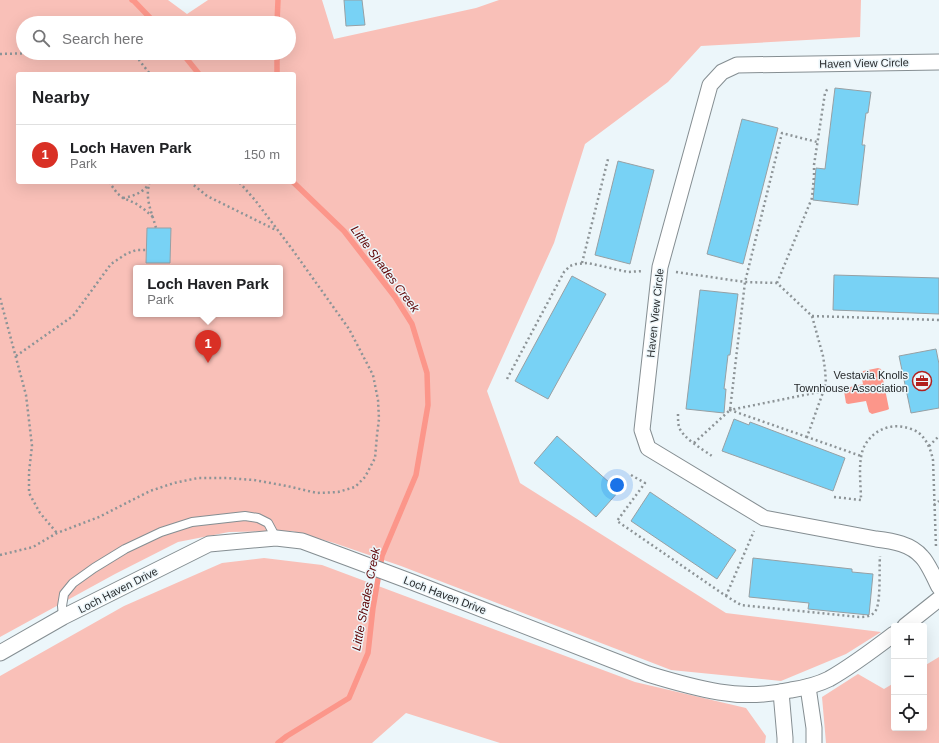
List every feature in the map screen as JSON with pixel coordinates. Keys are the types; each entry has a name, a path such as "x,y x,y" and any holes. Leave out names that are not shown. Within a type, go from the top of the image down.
{"street":[{"name":"Haven View Circle","path":"939,62 737,65 722,72 710,85 659,270 642,430 648,448 764,518 892,541 910,547 922,557 939,587"},
{"name":"Loch Haven Drive","path":"0,653 63,617 209,544 276,538 302,541 648,674 719,692 755,694 781,692 808,687 828,679 891,636"},
{"path":"909,623 939,599"},
{"path":"808,687 814,728 814,743"},
{"path":"781,692 785,743"}],"lane":[{"path":"63,617 62,606 64,594 73,583 124,550 161,532 192,522 245,516 258,518 268,523 276,538"}],"path":[{"path":"0,54 16,54"},
{"path":"139,60 148,72"},
{"path":"777,283 812,198 817,142 825,93 828,88"},
{"path":"730,410 745,282 782,133 817,142"},
{"path":"582,263 608,159"},
{"path":"110,184 123,198 134,203 153,217"},
{"path":"123,198 138,194 149,184"},
{"path":"150,184 148,203 156,228"},
{"path":"192,184 207,196 278,231"},
{"path":"0,555 33,547 57,533 99,517 150,491 174,483 198,478 228,478 254,480 317,493 338,492 355,487 365,477 375,458 380,419 373,375 349,329 292,249 255,200 241,184"},
{"path":"16,356 73,316 111,264 126,254 136,250 147,250"},
{"path":"507,379 564,272 570,266 588,263 628,272 659,270 745,282 777,283 812,316 823,356 826,384 807,437"},
{"path":"0,298 26,395 32,446 29,472 29,493 40,513 57,533"},
{"path":"812,316 939,320"},
{"path":"694,443 730,410 824,391"},
{"path":"730,410 861,456"},
{"path":"678,414 678,422 682,433 712,456"},
{"path":"834,497 862,500 860,466 861,456 871,436 879,430 898,426 909,428 918,432 931,450 933,460 935,545 937,549"},
{"path":"928,446 939,436"},
{"path":"631,475 645,483 617,521 741,605 867,617 876,610 878,599 880,540"},
{"path":"934,505 939,501"},
{"path":"726,596 760,516"}],"shaded area":[{"path":"0,0 168,0 187,14 208,0 322,0 334,39 476,8 499,0 861,0 860,37 701,46 668,82 585,144 554,243 487,391 520,483 726,613 881,632 846,654 781,681 671,670 401,566 334,543 292,531 229,532 178,542 115,574 0,637"},
{"path":"878,368 881,369 889,409 872,414 869,412 866,401 846,403 844,391 846,388 863,384 861,374 863,371"},
{"path":"264,558 322,565 635,682 746,708 766,736 765,743 500,743 406,713 372,743 0,743 0,676 124,606 222,563"},
{"path":"939,657 939,743 826,743 822,697 858,674 884,689 891,685 891,731 927,731 927,664"}],"building":[{"path":"344,0 362,0 365,25 346,26"},
{"path":"835,88 871,92 868,113 866,113 862,145 865,145 858,205 813,200 816,168 825,169"},
{"path":"742,119 778,128 743,264 707,254"},
{"path":"618,161 654,170 630,264 595,255"},
{"path":"147,228 171,228 170,263 146,263"},
{"path":"834,275 939,278 939,314 833,310"},
{"path":"572,276 606,294 548,399 515,381"},
{"path":"700,290 738,294 724,389 726,389 724,413 686,409"},
{"path":"936,349 939,364 939,408 911,413 899,356"},
{"path":"734,419 749,425 750,422 845,458 833,491 722,451"},
{"path":"557,436 619,491 596,517 534,463"},
{"path":"650,492 736,550 717,579 631,521"},
{"path":"753,558 852,569 852,572 873,574 869,615 808,609 809,603 749,597"}],"waterway":[{"name":"Little Shades Creek","path":"132,0 148,16"},
{"path":"277,16 278,0"},
{"name":"Little Shades Creek","path":"188,60 197,72"},
{"path":"277,60 277,72"},
{"name":"Little Shades Creek","path":"278,743 349,698 368,653 373,608 382,556 416,475 428,405 427,373 412,324 395,297 344,231 295,184"}],"place":[{"name":"Loch Haven Park","path":"208,363"},
{"name":"Vestavia Knolls Townhouse Association","path":"922,381"}]}
